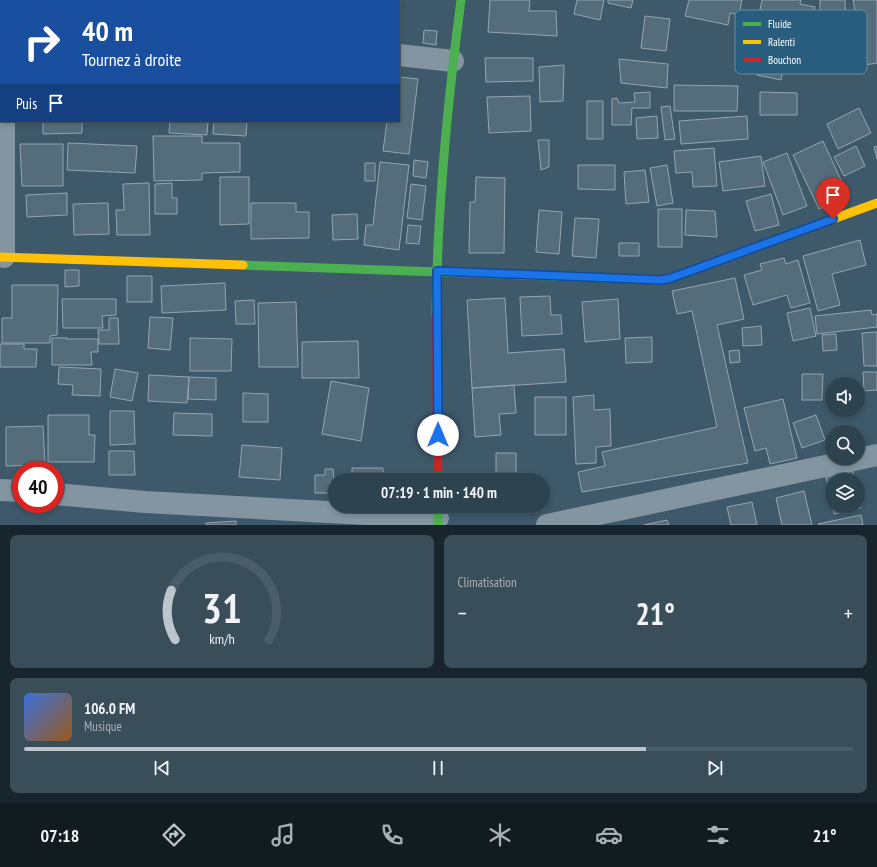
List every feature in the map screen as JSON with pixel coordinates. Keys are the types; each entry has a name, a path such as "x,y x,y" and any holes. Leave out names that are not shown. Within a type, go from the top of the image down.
{"street":[{"path":"438,473 437,271 441,179 461,0"},
{"path":"400,55 453,61"},
{"path":"4,122 2,257 661,280 671,278 877,203"},
{"path":"547,525 877,455"},
{"path":"0,490 12,491"},
{"path":"64,495 145,502 438,516"}],"building":[{"path":"490,0 530,0 529,11 556,11 557,36 488,32"},
{"path":"577,0 604,0 600,20 574,14"},
{"path":"608,0 633,0 631,8 608,3"},
{"path":"689,0 742,0 740,10 735,10 735,14 730,13 728,25 685,16"},
{"path":"762,0 801,0 800,4 815,7 814,10 760,10"},
{"path":"820,0 845,0 845,10 820,10"},
{"path":"853,0 877,0 877,63 867,65 867,10 855,10"},
{"path":"645,16 670,19 666,51 641,48"},
{"path":"424,30 437,31 436,45 423,43"},
{"path":"485,58 533,58 533,81 486,82"},
{"path":"619,59 668,64 667,88 621,83"},
{"path":"564,65 563,101 540,102 539,67"},
{"path":"757,74 782,74 781,80"},
{"path":"400,77 418,79 409,154 383,151 387,122 400,122"},
{"path":"674,85 738,86 737,111 674,111"},
{"path":"650,92 650,108 632,108 631,125 612,125 612,99 617,98 619,103 635,102 634,93"},
{"path":"760,92 797,93 797,115 760,115"},
{"path":"530,96 531,131 489,133 487,97"},
{"path":"587,101 603,101 603,139 587,139"},
{"path":"670,106 675,139 665,140 661,107"},
{"path":"859,108 871,133 838,149 827,124"},
{"path":"657,116 658,138 637,139 636,118"},
{"path":"747,116 748,139 681,144 679,121"},
{"path":"43,122 82,122 82,133 43,134"},
{"path":"170,122 208,122 207,135 169,133"},
{"path":"214,122 247,122 246,136 213,134"},
{"path":"153,136 202,136 202,143 240,143 240,172 202,173 202,180 154,181"},
{"path":"538,140 549,140 549,167 541,170"},
{"path":"823,141 848,195 819,209 793,155"},
{"path":"68,143 137,146 135,173 67,170"},
{"path":"20,144 63,144 63,186 22,186"},
{"path":"856,146 865,166 844,176 834,157"},
{"path":"877,146 877,159 874,147"},
{"path":"714,148 717,186 693,187 692,172 676,173 674,151"},
{"path":"787,153 807,206 783,215 763,162"},
{"path":"761,156 765,186 723,191 719,162"},
{"path":"414,160 428,162 426,178 413,176"},
{"path":"380,162 409,165 399,250 364,245 366,225 373,225"},
{"path":"365,163 375,163 375,181 365,181"},
{"path":"578,165 615,165 615,190 578,189"},
{"path":"667,165 673,203 657,206 650,168"},
{"path":"645,170 649,202 626,204 624,172"},
{"path":"220,177 249,177 249,224 220,225"},
{"path":"476,177 505,178 504,253 469,253 470,202 475,202"},
{"path":"149,183 150,235 117,235 116,210 124,210 123,184"},
{"path":"172,183 172,198 177,198 177,214 155,214 155,184"},
{"path":"411,184 426,186 422,220 407,218"},
{"path":"67,193 67,215 27,217 26,195"},
{"path":"771,194 779,225 755,231 746,201"},
{"path":"108,203 109,234 74,235 73,204"},
{"path":"251,203 296,203 296,212 309,212 309,238 251,239"},
{"path":"658,209 682,209 682,247 658,247"},
{"path":"539,210 562,212 559,254 536,252"},
{"path":"686,210 715,211 717,237 685,235"},
{"path":"357,214 358,239 333,240 332,215"},
{"path":"575,218 599,219 596,258 572,256"},
{"path":"408,225 421,226 419,244 406,243"},
{"path":"860,240 866,265 832,274 840,305 818,311 803,256"},
{"path":"619,243 639,243 639,256 619,256"},
{"path":"784,258 786,264 798,260 810,303 791,308 787,295 753,305 744,275 762,270 760,264"},
{"path":"65,270 79,270 79,286 65,287"},
{"path":"127,276 152,276 152,302 127,302"},
{"path":"735,278 744,319 717,325 748,463 582,492 578,472 605,466 602,452 717,427 692,311 677,314 672,291"},
{"path":"225,283 226,310 162,313 161,286"},
{"path":"12,285 58,285 57,335 50,336 50,343 2,343 2,318 12,318"},
{"path":"550,296 551,315 561,315 562,334 522,336 520,297"},
{"path":"505,298 508,353 564,349 566,382 472,388 467,300"},
{"path":"62,299 116,299 116,315 102,316 103,328 63,328"},
{"path":"618,299 620,339 585,342 582,302"},
{"path":"254,300 255,324 236,324 235,301"},
{"path":"296,302 298,367 259,367 258,303"},
{"path":"810,308 816,336 793,341 787,313"},
{"path":"871,310 872,315 877,314 877,327 817,334 815,316"},
{"path":"150,317 173,318 170,350 148,348"},
{"path":"109,318 118,318 119,344 99,344 98,330 109,330"},
{"path":"761,326 762,345 743,346 742,328"},
{"path":"877,332 877,366 864,366 862,333"},
{"path":"836,334 837,350 823,351 822,335"},
{"path":"652,337 652,362 626,363 625,338"},
{"path":"52,338 98,339 98,352 91,352 92,365 52,365"},
{"path":"190,338 232,339 231,371 190,371"},
{"path":"358,341 359,378 302,378 302,342"},
{"path":"0,344 24,344 24,349 37,349 36,367 0,367"},
{"path":"739,350 740,362 730,363 729,351"},
{"path":"59,367 101,369 100,396 72,395 73,385 58,384"},
{"path":"115,369 138,373 132,401 110,397"},
{"path":"863,372 877,372 877,390 865,391 865,377 863,377"},
{"path":"802,374 823,374 822,400 802,400"},
{"path":"149,375 189,377 187,403 148,401"},
{"path":"189,377 216,378 216,400 188,399"},
{"path":"331,381 369,388 361,441 322,434"},
{"path":"514,385 516,413 499,414 501,435 475,437 472,388"},
{"path":"243,393 268,394 268,422 243,422"},
{"path":"594,395 594,410 610,409 611,446 596,447 596,463 576,464 573,397"},
{"path":"535,397 566,397 566,435 535,435"},
{"path":"783,399 797,458 770,464 766,448 755,451 744,408"},
{"path":"110,411 134,411 135,444 110,445"},
{"path":"174,413 212,414 212,436 173,435"},
{"path":"48,415 89,415 89,435 95,435 94,462 48,461"},
{"path":"816,415 825,440 802,448 793,423"},
{"path":"43,426 45,461 12,461 12,466 6,466 6,427"},
{"path":"242,445 282,448 280,480 239,477"},
{"path":"109,451 134,451 135,475 109,475"},
{"path":"496,453 516,453 516,473 496,473"},
{"path":"352,468 383,468 383,473 352,473"},
{"path":"325,469 333,469 333,473 328,473 328,493 315,493 315,475 325,475"},
{"path":"804,491 812,525 782,525 776,498"},
{"path":"752,502 757,525 731,525 727,507"},
{"path":"861,515 863,525 818,524"},
{"path":"667,520 669,525 644,525"},
{"path":"236,521 236,525 206,525 206,523"}],"traffic: fast":[{"path":"436,316 438,236 444,158 451,79 461,0"},
{"path":"243,265 636,279"},
{"path":"438,513 438,525"}],"traffic: slow":[{"path":"636,279 661,280 671,278 877,203"},
{"path":"0,257 243,265"}],"traffic: jam":[{"path":"436,316 438,473"}],"route":[{"path":"438,435 437,271 661,280 671,278 833,219"}]}
